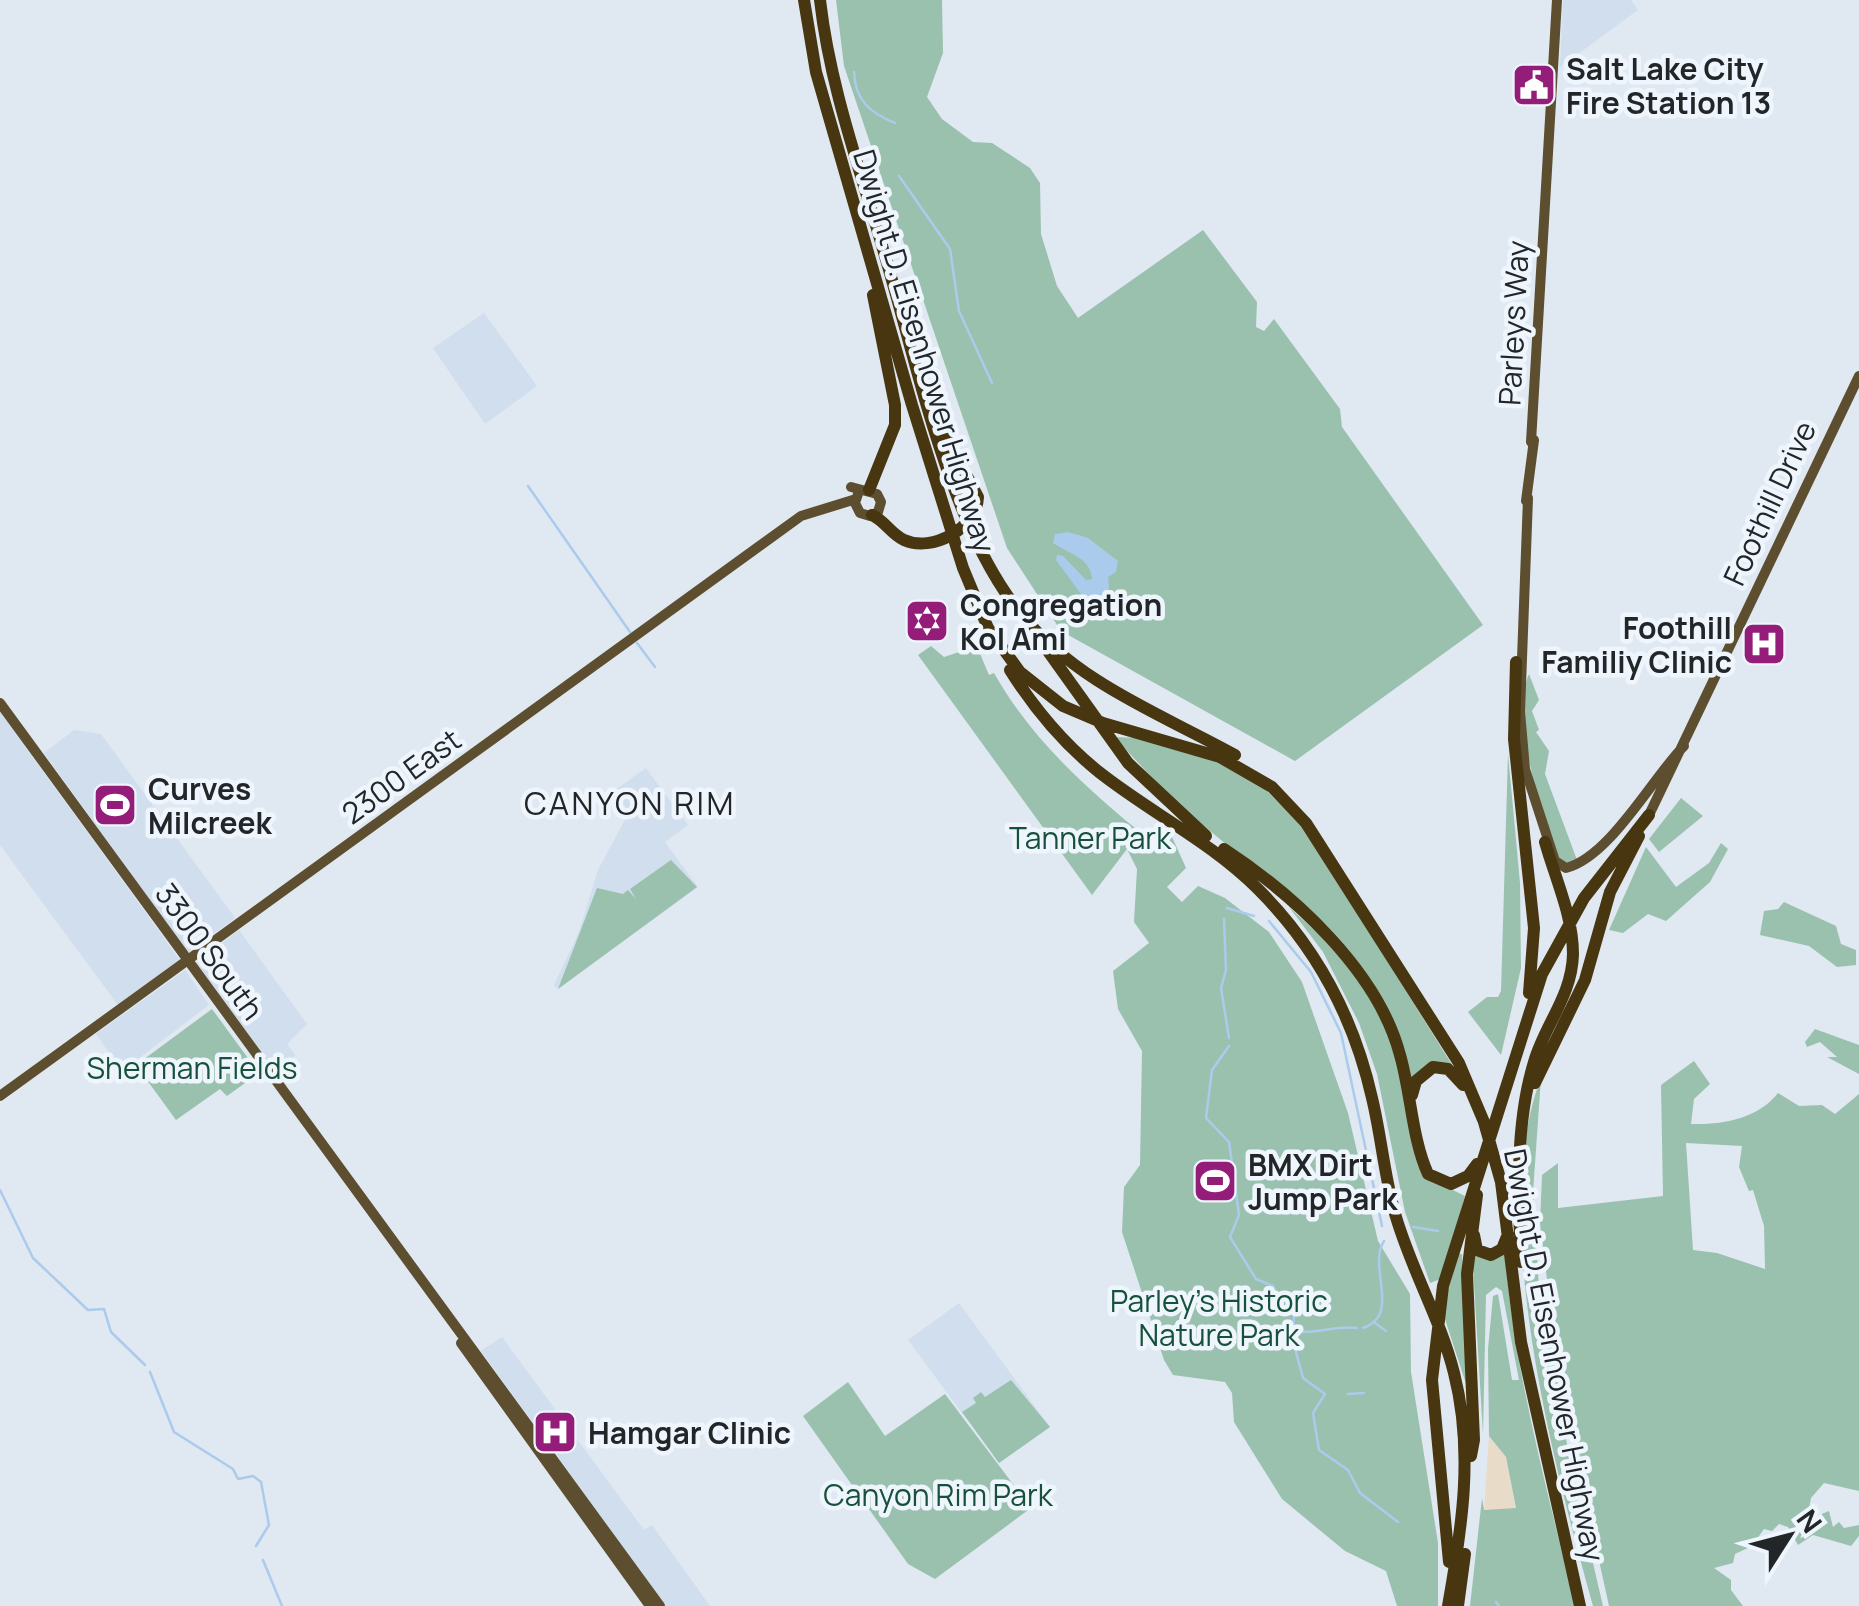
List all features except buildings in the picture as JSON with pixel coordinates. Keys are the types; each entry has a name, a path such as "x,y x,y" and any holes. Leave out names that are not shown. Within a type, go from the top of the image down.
{"highway":[{"name":"Dwight D. Eisenhower Highway","path":"804,0 816,72 862,233 956,544 988,628 1020,672 1062,706 1242,766 1287,801 1450,1050 1484,1122 1509,1231 1524,1357 1584,1606"},
{"name":"Dwight D. Eisenhower Highway","path":"820,0 831,70 927,400 974,538 1022,616 1070,662 1111,691 1257,768 1283,786 1305,812 1472,1077 1508,1180 1527,1346 1584,1606"},
{"path":"860,498 895,426 895,405 862,233"},
{"path":"872,516 899,538 922,544 956,532 978,508 973,484 927,400"},
{"path":"1022,616 1128,763 1289,914 1331,974 1350,1013 1373,1079 1401,1216 1460,1382 1471,1456 1470,1516 1458,1606"},
{"path":"988,628 1024,692 1078,753 1229,862 1258,889 1316,958 1345,1013 1366,1072 1398,1224 1444,1341 1459,1398 1465,1470 1463,1522 1447,1606"},
{"path":"1505,1102 1531,984 1534,928 1514,739 1519,662"},
{"path":"1518,1049 1559,946 1650,815"},
{"path":"1525,1114 1536,1081 1585,980 1610,892 1650,815"},
{"path":"1577,915 1639,836"},
{"path":"1213,842 1326,934 1356,967 1388,1020 1423,1160 1432,1179 1445,1184 1458,1182 1482,1166"},
{"path":"1522,1294 1520,1187 1532,1065 1569,983 1573,953 1571,929 1546,842"},
{"path":"1447,1606 1450,1547 1432,1401 1433,1350 1442,1286 1559,946"},
{"path":"1505,1102 1531,1049 1556,1014"},
{"path":"1414,1116 1416,1081 1427,1070 1439,1067 1455,1074 1484,1122"},
{"path":"1471,1456 1474,1440 1467,1274 1482,1166"},
{"path":"1482,1166 1474,1239 1477,1250 1498,1253 1509,1231"}],"main road":[{"name":"Parleys Way","path":"1546,842 1526,768 1519,662 1554,0"},
{"name":"Foothill Drive","path":"1650,815 1859,376"},
{"name":"2300 East","path":"0,1096 801,516 860,498 872,516"},
{"path":"860,498 881,502 872,516"},
{"name":"3300 South","path":"0,704 660,1606"},
{"path":"1546,842 1560,866 1581,861 1639,806 1684,746"},
{"name":"3300 South","path":"451,1324 468,1356 650,1606"}],"shaded area":[{"path":"1563,0 1631,0 1638,10 1560,67"},
{"path":"484,313 537,386 485,424 433,348"},
{"path":"0,712 180,960 118,1005 0,845"},
{"path":"74,730 101,734 235,918 188,953 44,753"},
{"path":"646,768 688,825 665,842 698,887 558,989 554,985 579,932 598,870 629,812 614,791"},
{"path":"239,930 307,1024 287,1044 295,1055 277,1076 196,964"},
{"path":"185,970 209,1005 122,1071 96,1034"},
{"path":"959,1303 1050,1427 999,1463 908,1340"},
{"path":"502,1337 644,1530 652,1525 710,1606 666,1606 481,1351"},
{"path":"1489,1436 1506,1457 1516,1509 1484,1510"}],"green space":[{"path":"836,0 942,0 943,53 927,97 942,119 973,142 992,143 1030,168 1040,183 1041,234 1057,286 1078,318 1203,230 1257,302 1256,327 1264,331 1274,319 1340,409 1342,427 1483,625 1295,761 1061,631 1007,548 844,66"},
{"name":"Parley's Historic Nature Park","path":"973,637 989,675 994,673 1025,720 1082,782 1146,837 1143,841 1168,828 1186,868 1167,887 1182,902 1198,886 1225,898 1269,932 1302,982 1348,1113 1378,1241 1410,1294 1411,1372 1438,1543 1438,1606 1397,1606 1386,1571 1345,1551 1282,1499 1234,1422 1232,1393 1225,1382 1173,1375 1164,1360 1122,1232 1124,1187 1140,1165 1142,1051 1118,1009 1113,971 1149,943 1134,922 1137,869 1127,849 1092,895 918,655 931,646 944,657 959,652"},
{"path":"1529,674 1539,700 1532,711 1539,730 1536,732 1549,751 1545,774 1577,860 1568,863 1557,859 1530,766 1523,716"},
{"path":"1114,737 1140,738 1221,761 1253,777 1304,828 1454,1068 1441,1065 1412,1083 1359,968 1244,859 1175,802"},
{"path":"1508,754 1520,883 1521,968 1501,1055 1468,1012 1487,997 1498,997 1501,991"},
{"path":"1681,798 1703,816 1659,852 1649,839"},
{"path":"1721,843 1728,849 1710,882 1666,921 1648,914 1623,933 1609,930 1646,847 1676,887 1709,863"},
{"path":"671,860 697,887 558,989 597,888 623,894 628,890 636,899 630,889"},
{"path":"1784,902 1836,926 1841,944 1856,950 1856,965 1837,967 1809,946 1760,935 1764,911 1778,909"},
{"path":"1289,907 1345,958 1392,1037 1424,1176 1465,1196 1441,1279 1430,1283 1405,1212 1377,1074 1359,1023 1323,952"},
{"name":"Sherman Fields","path":"212,1009 259,1073 227,1096 220,1089 176,1120 136,1065"},
{"path":"1815,1029 1859,1045 1859,1074 1827,1057 1837,1057 1820,1042 1807,1047 1805,1042"},
{"path":"1694,1061 1710,1084 1694,1099 1691,1124 1738,1119 1760,1109 1778,1093 1799,1106 1822,1105 1835,1114 1859,1094 1859,1491 1824,1483 1811,1498 1807,1520 1829,1511 1833,1527 1839,1522 1844,1528 1859,1525 1859,1536 1851,1546 1813,1535 1798,1545 1788,1527 1779,1524 1772,1531 1764,1529 1752,1546 1735,1554 1733,1563 1714,1568 1731,1580 1731,1590 1743,1606 1609,1606 1560,1383 1540,1223 1542,1175 1558,1163 1558,1208 1663,1196 1661,1085","holes":["1686,1143 1742,1146 1739,1167 1749,1191 1753,1190 1764,1226 1765,1269 1717,1253 1693,1250"]},
{"path":"1541,1078 1533,1192 1544,1367 1547,1371 1549,1325 1570,1465 1603,1606 1593,1606 1561,1484 1532,1341 1523,1269 1521,1199 1526,1135"},
{"path":"1472,1250 1505,1251 1524,1385 1575,1606 1470,1606 1482,1498 1484,1510 1516,1508 1506,1457 1489,1436 1488,1349 1493,1296 1498,1294 1512,1380 1519,1380 1502,1291 1496,1287 1486,1295 1483,1434"},
{"path":"1462,1254 1469,1393 1442,1310"},
{"path":"1011,1380 1050,1427 999,1463 962,1412 976,1403 973,1398 981,1392 985,1397"},
{"name":"Canyon Rim Park","path":"848,1382 885,1436 945,1394 1031,1508 935,1579 908,1564 803,1416"}],"water":[{"path":"1068,532 1088,538 1118,561 1116,572 1108,577 1109,590 1092,609 1056,560 1057,555 1063,556 1086,580 1092,579 1083,561 1053,543 1055,534"}],"waterway":[{"path":"854,72 861,98 878,115 895,123"},
{"path":"899,176 950,249 959,311 992,383"},
{"path":"528,486 630,632"},
{"path":"637,643 655,667"},
{"path":"1227,908 1254,916"},
{"path":"1224,919 1226,970 1221,988 1229,1038"},
{"path":"1269,921 1311,972 1341,1033 1382,1226"},
{"path":"1229,1046 1212,1070 1206,1118 1229,1142 1239,1215 1230,1237 1256,1279 1273,1286 1280,1303 1294,1315 1293,1341 1303,1378 1325,1394 1313,1413 1319,1450 1348,1470 1360,1493 1398,1522"},
{"path":"0,1190 33,1258 88,1310 104,1309 111,1332 145,1365"},
{"path":"1413,1227 1438,1231"},
{"path":"1363,1328 1374,1322 1380,1312 1379,1263 1384,1241"},
{"path":"1375,1323 1386,1331"},
{"path":"1293,1331 1357,1328"},
{"path":"150,1372 174,1432 233,1469 238,1479 253,1476 261,1482 269,1525 256,1546"},
{"path":"1348,1394 1364,1393"},
{"path":"263,1560 282,1606"},
{"path":"1496,1602 1499,1606"}],"place":[{"name":"Salt Lake City Fire Station 13","path":"1534,85"},
{"name":"Congregation Kol Ami","path":"927,621"},
{"name":"Foothill Familiy Clinic","path":"1764,644"},
{"name":"Curves Milcreek","path":"115,805"},
{"name":"BMX Dirt Jump Park","path":"1215,1181"},
{"name":"Hamgar Clinic","path":"555,1432"}],"district":[{"name":"CANYON RIM","path":"630,803"}],"park label":[{"name":"Tanner Park","path":"1090,837"}]}
